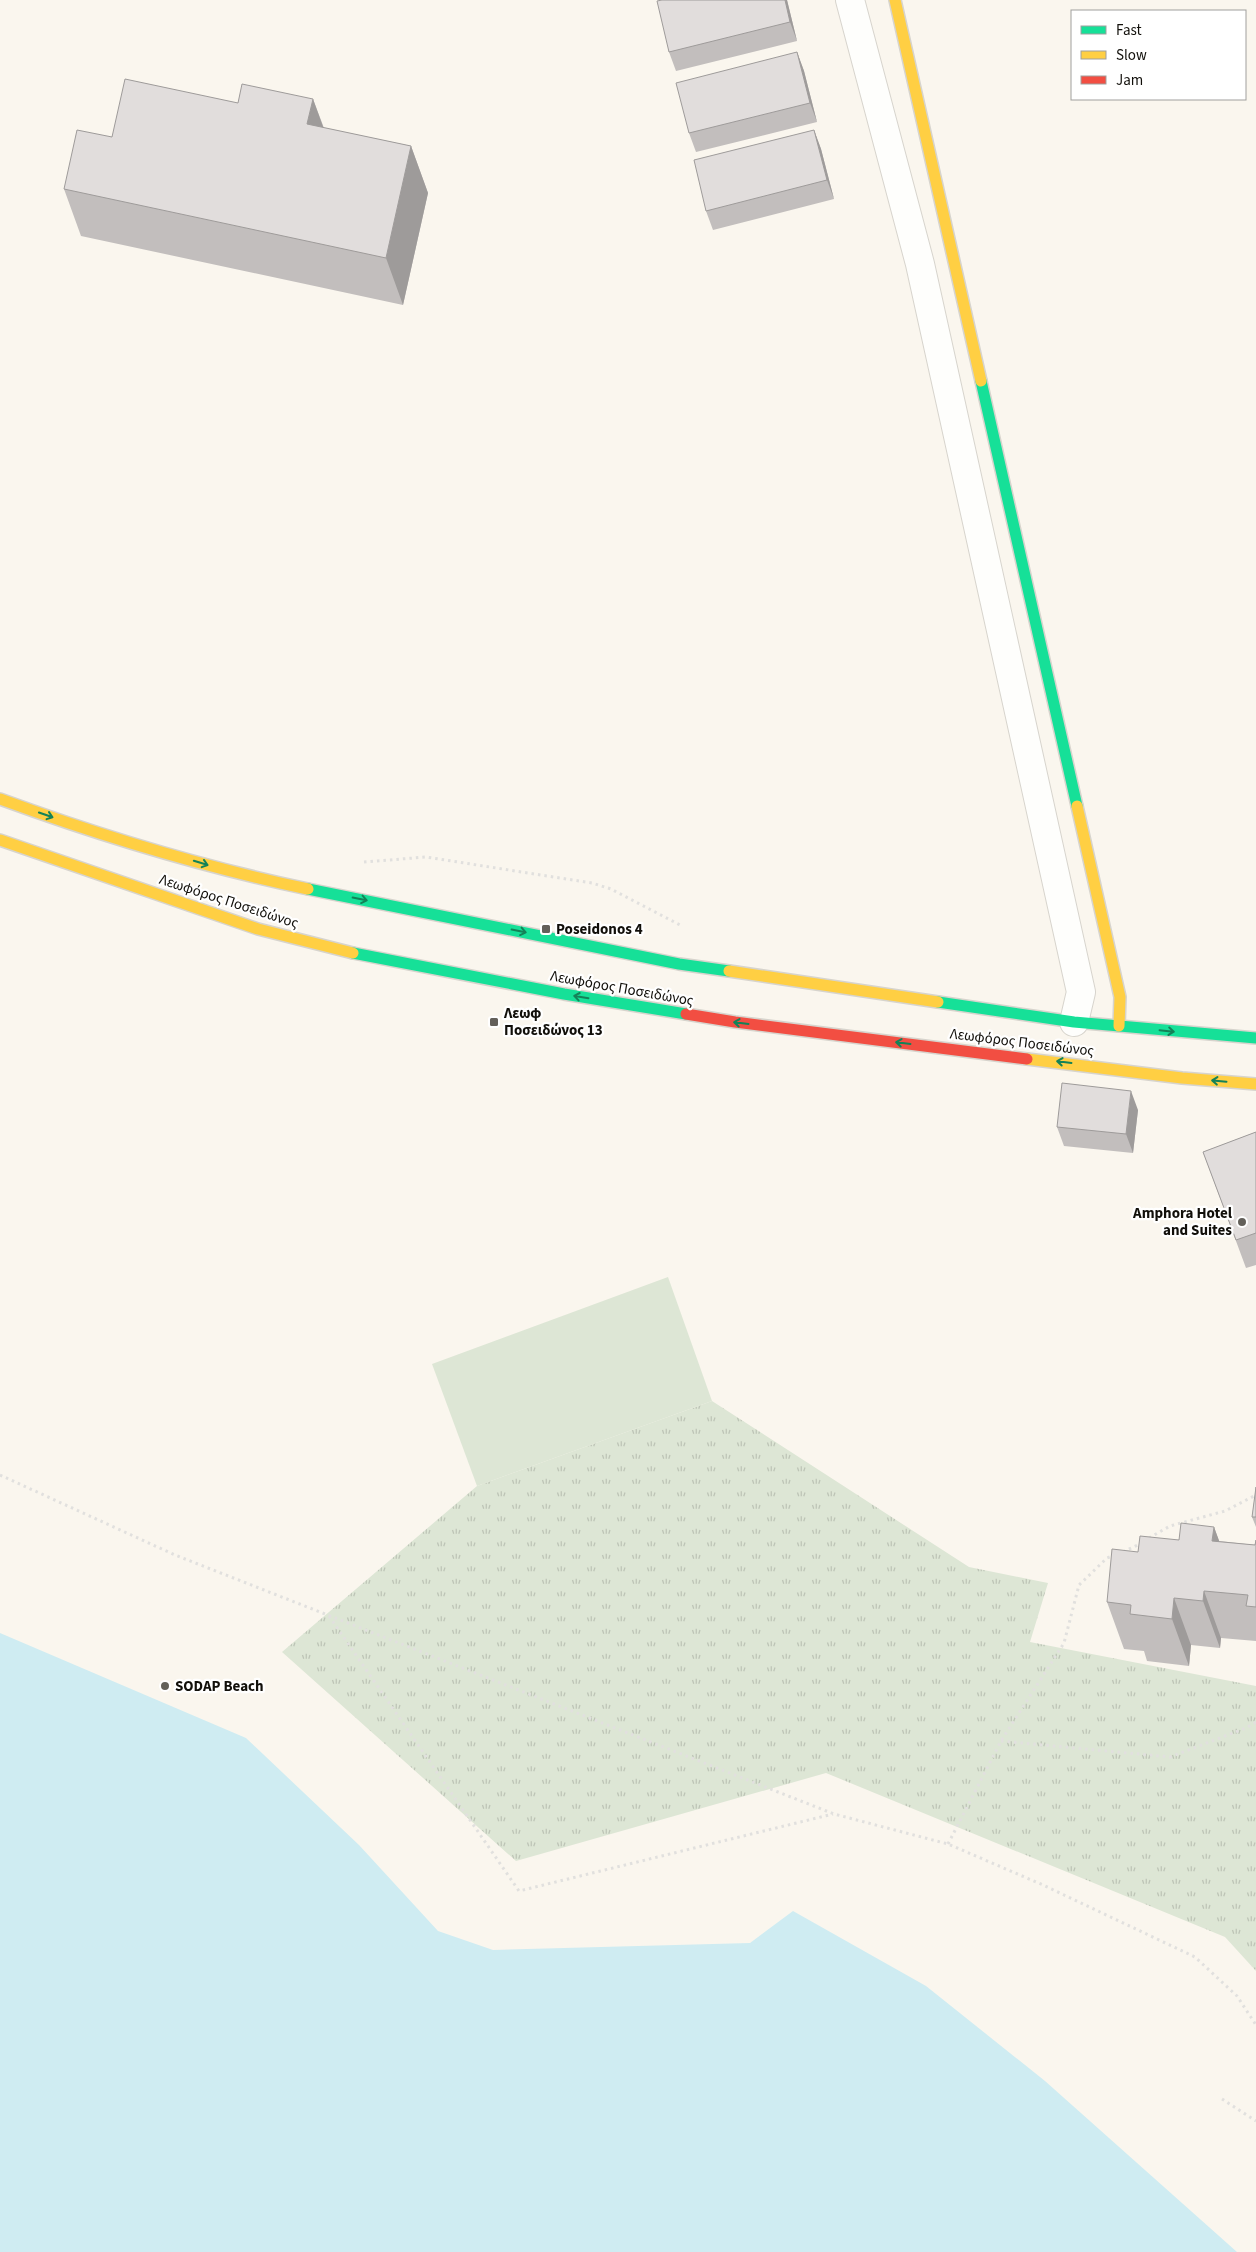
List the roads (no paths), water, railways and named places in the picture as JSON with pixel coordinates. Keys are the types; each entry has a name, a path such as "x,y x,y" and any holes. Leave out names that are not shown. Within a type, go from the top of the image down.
{"main road":[{"path":"895,0 1120,997 1119,1026"},
{"name":"Λεωφόρος Ποσειδώνος","path":"0,799 66,822 236,874 679,964 1074,1022 1256,1038"},
{"name":"Λεωφόρος Ποσειδώνος","path":"0,840 258,929 380,959 564,994 734,1022 1182,1078 1256,1084"}],"street":[{"path":"850,0 920,264 1079,982 1081,992 1074,1022"}],"water":[{"path":"0,1633 246,1738 359,1845 438,1931 493,1950 750,1943 793,1911 926,1986 1045,2081 1237,2252 0,2252"}],"place":[{"name":"Poseidonos 4","path":"546,929"},
{"name":"Λεωφ Ποσειδώνος 13","path":"494,1022"},
{"name":"Amphora Hotel and Suites","path":"1242,1222"},
{"name":"SODAP Beach","path":"165,1686"}]}
